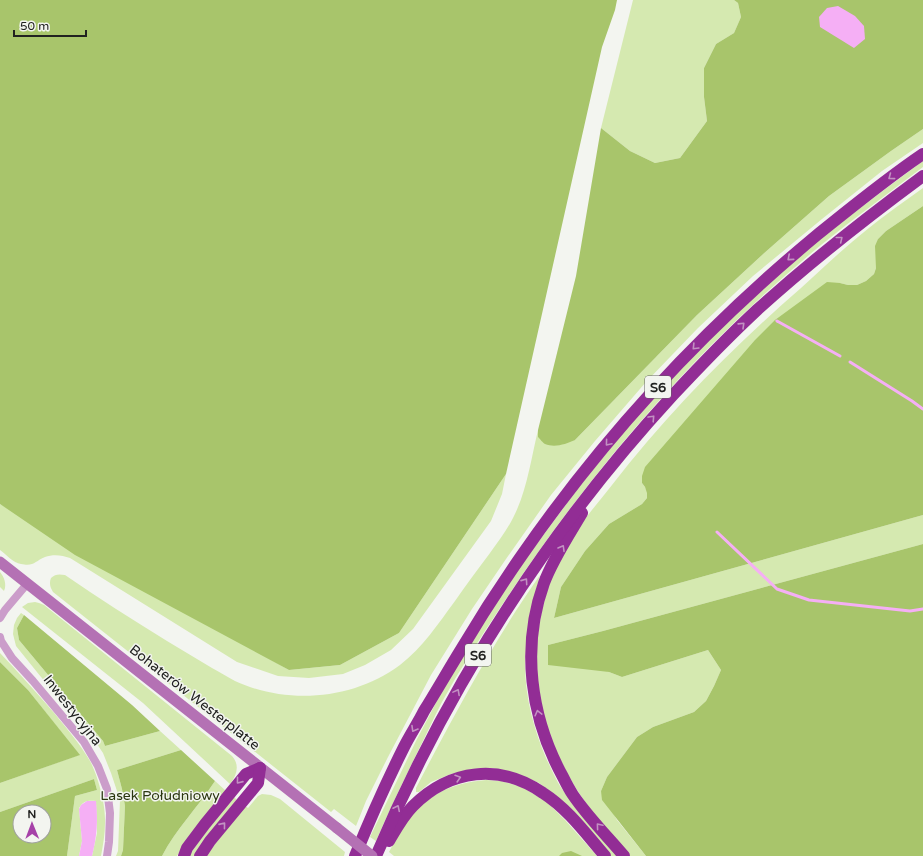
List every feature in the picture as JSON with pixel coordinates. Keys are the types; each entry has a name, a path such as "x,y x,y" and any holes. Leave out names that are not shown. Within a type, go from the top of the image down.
{"highway":[{"name":"S6","path":"355,856 373,812 405,744 448,671 492,599 522,554 594,458 629,417 695,346 745,297 852,207 923,154"},
{"name":"S6","path":"376,856 390,821 422,755 463,680 508,606 566,523 608,469 643,428 708,358 756,310 811,262 858,224 923,176"},
{"path":"608,469 559,552 545,581 536,606 532,633 532,685 542,731 550,752 573,795 624,856"},
{"path":"184,856 187,848 205,824 246,774 260,768"},
{"path":"200,856 210,841 258,783 260,768"},
{"path":"380,856 399,824 412,807 424,796 451,780 461,776 479,774 503,775 515,778 522,780 543,792 559,804 605,856"}],"main road":[{"name":"Bohaterów Westerplatte","path":"0,562 372,856"}],"street":[{"path":"0,618 27,584"},
{"name":"Inwestycyjna","path":"0,636 1,642 12,658 84,742 98,766 107,789 110,813 107,856"}],"green space":[{"path":"0,0 617,0 602,47 506,474 399,633 340,665 289,670 75,555 0,504"},
{"path":"633,0 734,0 738,3 741,17 734,33 716,44 704,68 704,97 707,121 680,158 655,163 630,151 601,128"},
{"path":"734,0 923,0 923,129 829,196 761,256 697,315 575,440 557,446 545,444 538,437 538,430 576,276 601,128 630,151 655,163 680,158 707,121 704,97 704,68 716,44 734,33 741,17 738,3"},
{"path":"923,129 923,143 882,171 822,219 753,276 698,328 646,382 551,495 472,609 431,675 366,801 356,826 334,809 331,812 53,592 50,583 51,578 61,574 65,575 128,617 212,668 235,681 255,689 276,694 298,696 319,695 341,692 362,686 382,677 400,665 416,651 430,635 505,531 518,508 522,497 538,430 538,437 575,440 697,315 761,256 829,196"},
{"path":"923,161 923,167 821,245 731,326 688,369 647,414 608,461 570,508 534,558 478,642 439,708 376,841 370,837 416,741 469,645 522,564 579,487 625,430 673,377 733,316 817,241"},
{"path":"923,188 923,206 886,231 878,239 876,268 874,274 866,281 857,285 840,283 642,483 648,493 647,498 642,504 609,524 585,551 561,587 554,618 923,515 923,544 548,645 622,677 708,650 721,670 706,701 694,712 653,727 637,737 607,777 601,791 617,820 646,856 630,856 598,820 578,792 552,740 541,703 537,684 536,651 542,610 554,571 571,538 591,511 655,432 702,382 750,334 845,248 878,221"},
{"path":"923,206 923,515 554,618 561,587 585,551 609,524 642,504 647,498 645,487 642,483 642,476 645,467 755,340 775,320 827,282 857,285 866,281 874,274 876,268 875,246 878,239 886,231"},
{"path":"506,474 502,494 491,521 413,629 391,650 365,665 343,674 309,678 278,676 237,662 70,558 51,555 32,564 25,565 15,562 0,550 0,504 289,670 340,665 399,633"},
{"path":"923,544 923,856 646,856 602,800 601,791 607,777 637,737 653,727 694,712 706,701 721,670 708,650 622,677 609,672 548,665 548,645"},
{"path":"0,572 5,581 4,591 0,587"},
{"path":"540,575 528,634 525,663 525,677 532,719 546,758 560,785 583,817 617,856 611,856 555,795 539,783 518,774 492,768 473,769 451,774 431,782 419,792 416,792 416,788 475,679 506,626"},
{"path":"35,602 44,605 232,756 236,763 237,770 230,784 143,703 22,607 28,603"},
{"path":"21,613 24,615 17,628 19,640 103,741 105,746 160,731 181,750 117,770 125,806 123,850 121,856 116,856 118,851 120,800 103,753 87,729 16,646 13,634 14,625"},
{"path":"24,615 132,705 160,731 105,746 103,741 19,640 17,628"},
{"path":"0,653 55,714 90,761 99,782 105,816 105,831 101,856 92,856 97,833 96,801 91,801 84,802 79,808 82,841 79,856 67,856 75,796 97,790 94,779 23,804 12,804 12,808 0,812 0,783 79,755 28,690 0,662"},
{"name":"Lasek Południowy","path":"0,662 28,690 80,755 0,783"},
{"name":"Lasek Południowy","path":"181,750 215,781 180,827 162,856 121,856 123,850 125,806 117,770"},
{"name":"Lasek Południowy","path":"94,779 97,790 75,796 67,856 0,856 0,812 12,808 12,844 52,844 52,804 23,804"},
{"path":"486,780 501,781 522,787 547,802 597,856 394,856 389,852 404,825 430,798 440,792 461,784"},
{"path":"215,781 226,791 189,836 177,856 162,856 180,827"},
{"path":"262,794 271,795 280,799 345,852 344,856 206,856 244,805 248,808 258,796"},
{"path":"233,796 237,800 194,856 188,856"},
{"path":"571,851 582,856 559,856 562,853"}],"shaded area":[{"path":"838,6 855,16 864,26 865,39 854,48 820,27 819,17 827,8"},
{"path":"87,801 96,801 96,835 92,856 79,856 82,841 79,809 81,805"}],"waterway":[{"path":"777,321 840,356"},
{"path":"850,362 923,409"},
{"path":"717,532 777,589 809,600 910,611 923,609"}]}
